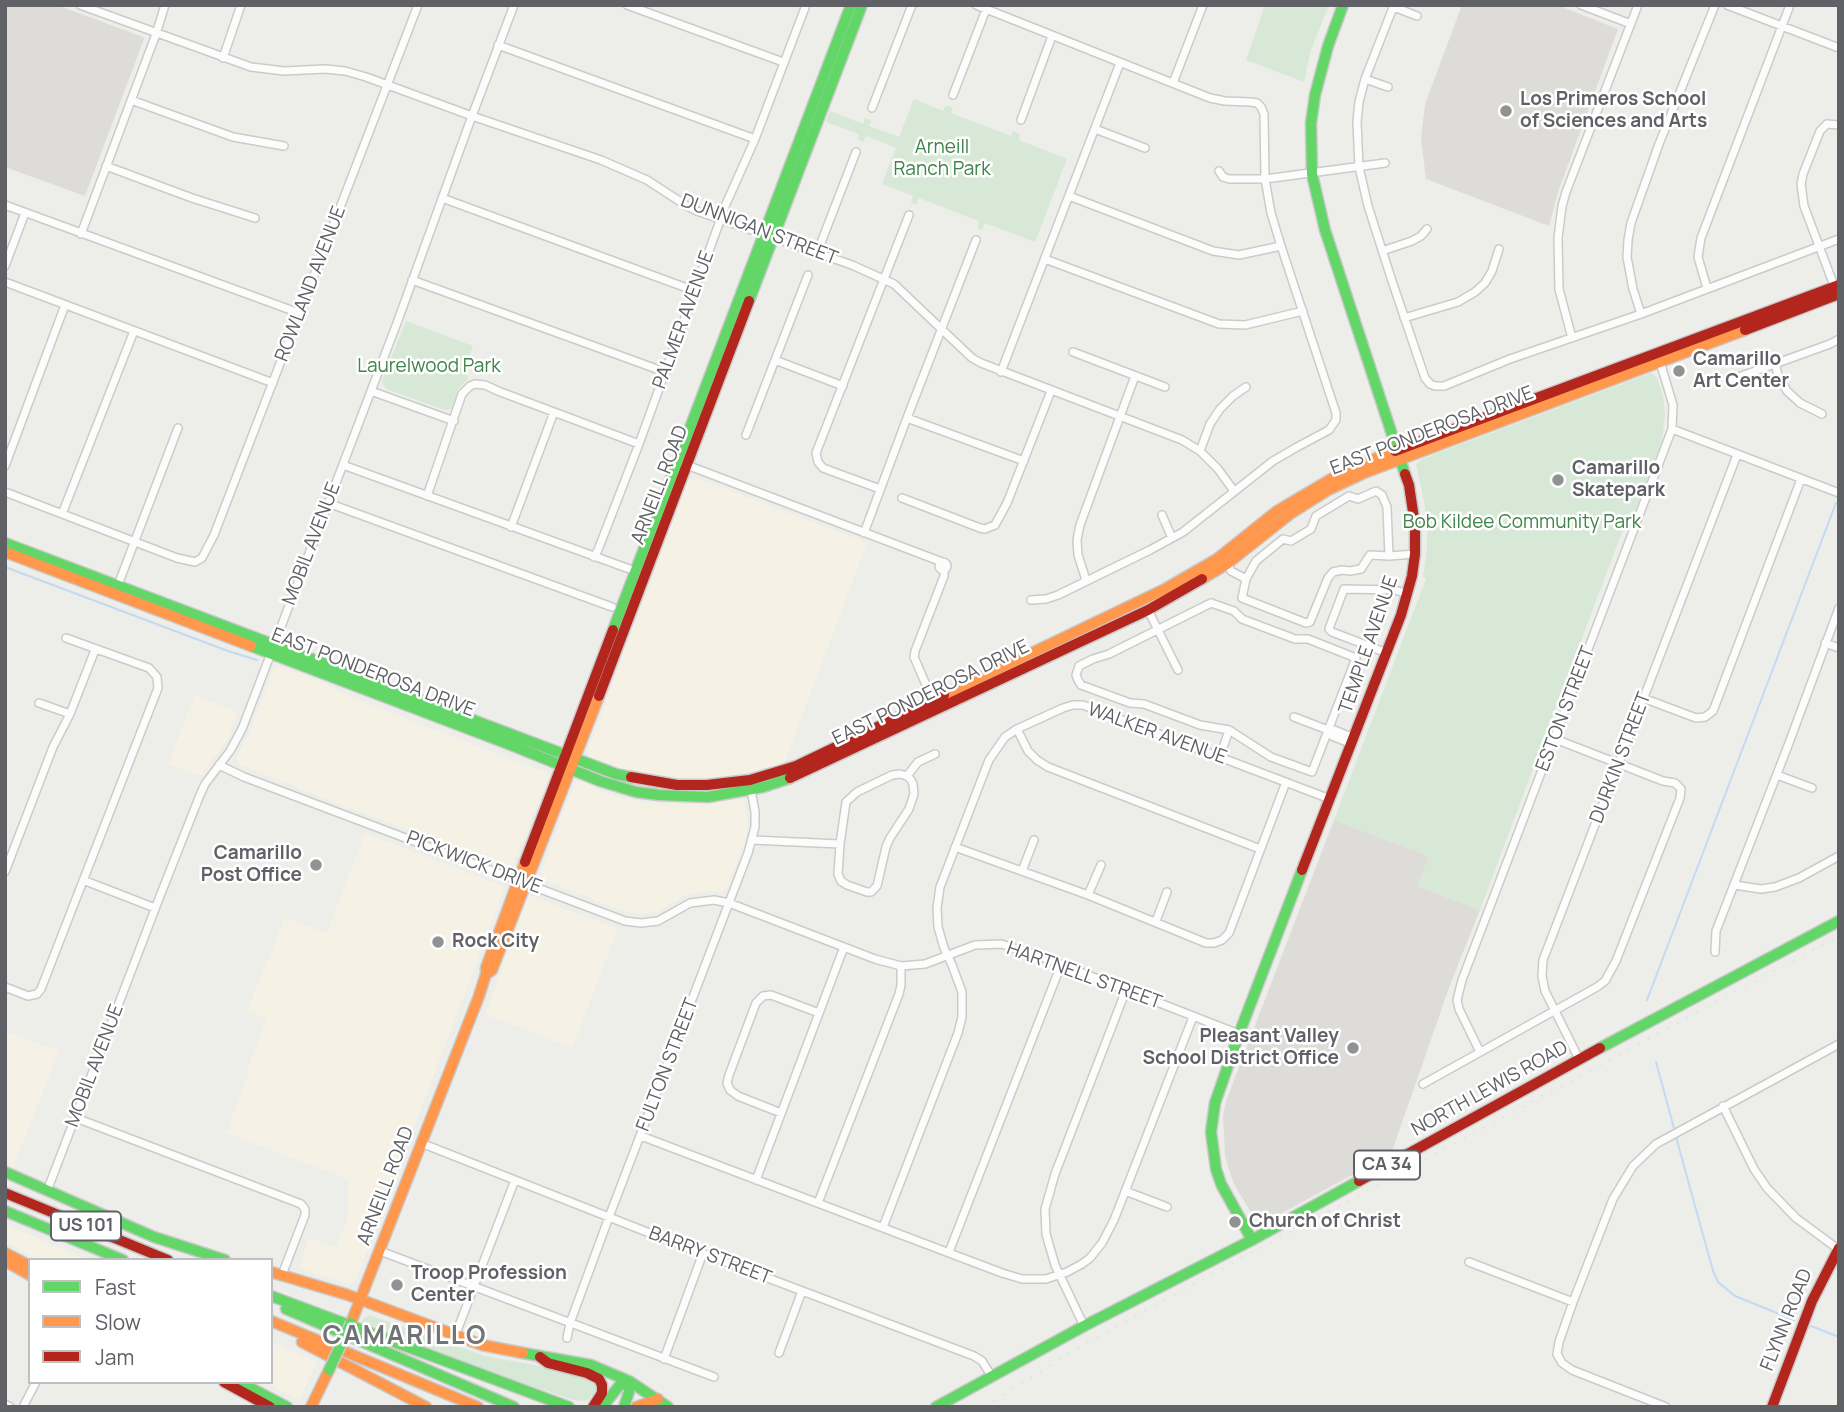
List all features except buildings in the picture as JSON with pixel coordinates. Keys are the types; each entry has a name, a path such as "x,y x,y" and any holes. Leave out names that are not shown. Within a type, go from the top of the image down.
{"main road":[{"name":"ARNEILL ROAD","path":"769,235 851,5"},
{"name":"ARNEILL ROAD","path":"311,1407 356,1313 486,974 492,970 522,882 769,235 862,5"},
{"name":"TEMPLE AVENUE","path":"1252,1240 1218,1176 1211,1142 1215,1103 1387,653 1408,594 1415,554 1413,505 1400,455 1325,230 1312,174 1311,123 1315,95 1323,62 1343,5"},
{"name":"EAST PONDEROSA DRIVE","path":"5,552 569,762 639,780 677,785 750,780 789,768 1185,579 1217,559 1277,511 1331,479 1837,292"},
{"name":"EAST PONDEROSA DRIVE","path":"569,762 600,781 636,792 659,795 708,797 751,790 800,775 1176,596 1227,564 1290,514 1328,491 1400,455"},
{"name":"ARNEILL ROAD","path":"569,762 635,571 682,463"},
{"name":"EAST PONDEROSA DRIVE","path":"5,543 118,585 271,649"},
{"path":"685,796 701,792 707,785"},
{"name":"NORTH LEWIS ROAD","path":"936,1407 1084,1326 1252,1240 1579,1059 1839,921"},
{"path":"5,1172 154,1237 219,1258"},
{"name":"US 101","path":"5,1193 162,1258"},
{"name":"US 101","path":"5,1211 118,1258"},
{"name":"FLYNN ROAD","path":"1772,1407 1820,1282 1838,1248"},
{"path":"7,1259 28,1265"},
{"path":"7,1259 28,1274"},
{"path":"277,1274 361,1299 482,1345 591,1365 629,1381 668,1407"},
{"path":"273,1297 569,1407"},
{"path":"273,1304 514,1407"},
{"path":"273,1324 426,1407"},
{"path":"273,1324 478,1407"},
{"path":"540,1357 548,1363 587,1373 599,1379 602,1393 595,1407"},
{"path":"595,1407 607,1401 619,1386 629,1381"},
{"path":"624,1407 629,1381"},
{"path":"228,1384 264,1403 287,1407"},
{"path":"241,1384 264,1403"},
{"path":"636,1407 658,1399"}],"street":[{"name":"DUNNIGAN STREET","path":"80,5 251,67 284,71 345,71 387,85 601,160 647,180 687,206 884,279 894,284 972,358 1001,372 1167,434 1200,451 1234,491"},
{"path":"81,233 165,5"},
{"path":"223,58 241,5"},
{"name":"ROWLAND AVENUE","path":"134,542 190,561 200,560 206,553 418,5"},
{"name":"MOBIL AVENUE","path":"47,1191 200,795 242,729 514,5"},
{"path":"627,5 783,62"},
{"name":"PALMER AVENUE","path":"594,556 639,444 720,219 755,139 806,5"},
{"path":"872,108 912,5"},
{"path":"976,5 1173,83 1218,99 1257,103 1261,107 1264,114 1265,179 1271,212 1336,413 1336,420 1329,430 1283,455 1200,519 1172,537 1050,598 1031,600"},
{"path":"1173,83 1203,5"},
{"path":"1581,5 1631,24"},
{"path":"1572,338 1559,289 1558,238 1562,206 1638,5"},
{"path":"1641,314 1627,257 1631,223 1714,5"},
{"path":"1727,5 1839,48"},
{"path":"1707,288 1699,257 1701,238 1790,5"},
{"path":"1417,16 1394,6 1365,79 1357,112 1359,167 1364,193 1425,378 1430,384 1444,386 1510,359 1641,314 1839,239"},
{"path":"953,94 986,7"},
{"path":"1021,120 1052,36"},
{"path":"498,45 755,139"},
{"path":"1001,372 1120,63"},
{"path":"1365,79 1388,87"},
{"path":"131,100 233,137 284,146"},
{"path":"1837,292 1801,195 1801,179 1821,128 1827,124 1839,125"},
{"path":"1095,129 1145,148"},
{"path":"817,253 856,152"},
{"path":"1219,171 1223,177 1229,179 1265,179 1385,163"},
{"path":"106,166 255,218"},
{"path":"1069,196 1213,251 1239,255 1281,246"},
{"path":"442,198 695,290"},
{"path":"5,205 299,313"},
{"path":"5,266 25,213"},
{"path":"880,489 820,466 817,459 818,446 909,215"},
{"path":"1382,251 1412,241 1427,229"},
{"path":"864,533 976,240"},
{"path":"1405,318 1458,302 1475,292 1485,283 1492,271 1499,249"},
{"path":"1045,260 1219,324 1245,325 1303,311"},
{"path":"746,435 808,275"},
{"path":"412,280 665,372"},
{"path":"5,282 273,383"},
{"path":"5,466 65,305"},
{"path":"62,514 134,331"},
{"path":"1733,379 1839,339"},
{"path":"1073,352 1165,387"},
{"name":"ESTON STREET","path":"1480,1052 1459,1009 1459,991 1672,429 1673,405 1659,357"},
{"path":"775,360 843,386"},
{"path":"1775,363 1780,381 1791,395 1800,403 1822,414"},
{"path":"1086,580 1078,555 1078,532 1135,376"},
{"path":"427,496 462,394 475,384 485,385 639,444"},
{"path":"1200,451 1210,424 1220,409 1245,387"},
{"path":"371,391 454,421"},
{"path":"902,498 980,528 991,528 999,521 1051,391"},
{"path":"511,527 554,412"},
{"path":"906,418 1024,461"},
{"path":"118,585 178,428"},
{"path":"1672,429 1839,494"},
{"name":"DURKIN STREET","path":"1579,1059 1543,986 1543,960 1737,454"},
{"path":"682,463 894,542 943,565 944,576 914,657 933,701"},
{"path":"342,465 635,571"},
{"path":"1643,698 1696,718 1705,717 1713,710 1801,479"},
{"path":"1389,556 1387,508 1382,495 1376,491 1358,499 1349,496 1316,516 1311,529 1291,541 1283,539 1256,561 1246,579 1242,598 1306,623 1310,622 1333,572 1360,569 1370,555 1389,556 1415,554"},
{"path":"5,492 134,542"},
{"path":"328,503 612,607"},
{"path":"1162,515 1172,537"},
{"path":"1227,564 1231,572 1246,579"},
{"path":"1387,653 1332,632 1330,626 1344,589 1395,590 1408,594"},
{"path":"1211,603 1234,611 1242,619 1295,639 1308,639 1356,658 1312,772 1271,757 1229,730 1200,724 1144,704 1130,703 1081,685 1076,675 1079,666 1157,629 1211,603"},
{"path":"1715,952 1716,931 1839,608"},
{"path":"1148,610 1178,670"},
{"path":"5,987 28,996 37,994 42,987 158,688 155,674 149,668 66,638"},
{"path":"1825,643 1839,648"},
{"path":"5,872 8,858 53,747 70,714 95,650"},
{"path":"39,703 70,714"},
{"name":"WALKER AVENUE","path":"883,1227 960,1026 962,992 940,937 937,908 940,887 955,847 989,760 1000,743 1017,729 1068,706 1083,705 1330,799"},
{"path":"1294,717 1328,730 1332,736 1353,741"},
{"path":"1017,729 1028,751 1048,766 1260,849"},
{"path":"1220,757 1229,730"},
{"path":"1423,1084 1597,987 1611,973 1680,798 1681,789 1675,783 1663,781 1555,739"},
{"path":"907,776 918,761 935,754"},
{"name":"PICKWICK DRIVE","path":"219,765 244,777 625,921 658,921 684,905 698,901 729,903"},
{"path":"892,775 907,776 913,784 914,794 909,809 886,847 879,883 875,890 867,892 847,885 839,878 840,844 848,798 892,775"},
{"path":"1777,775 1812,788"},
{"path":"955,847 1156,921 1206,943 1214,943 1229,933 1286,782"},
{"name":"FULTON STREET","path":"567,1338 609,1217 752,840 755,819 751,790"},
{"path":"752,840 840,844"},
{"path":"1022,870 1034,840"},
{"path":"1734,885 1761,889 1775,887 1799,878 1839,856"},
{"path":"1088,895 1101,865"},
{"path":"83,880 155,908"},
{"path":"1156,921 1167,892"},
{"name":"HARTNELL STREET","path":"729,903 875,959 901,966 925,964 975,946 996,944 1013,947 1240,1034"},
{"path":"756,1180 844,947"},
{"path":"949,1252 1061,965"},
{"path":"818,1203 899,994 901,966"},
{"path":"1084,1326 1059,1275 1046,1234 1046,1203 1126,990"},
{"path":"781,1113 738,1096 728,1087 729,1075 756,1003 763,996 771,995 819,1013"},
{"path":"641,1136 1017,1278 1036,1280 1059,1275 1082,1264 1097,1251 1109,1231 1193,1017"},
{"path":"1666,1407 1572,1370 1559,1360 1557,1349 1610,1206 1633,1166 1656,1143 1839,1044"},
{"path":"1723,1106 1754,1169 1767,1188 1796,1218 1838,1248"},
{"path":"76,1118 301,1204 305,1214 277,1274"},
{"name":"BARRY STREET","path":"421,1143 974,1356 982,1361 992,1377"},
{"path":"455,1336 515,1180"},
{"path":"1125,1191 1167,1208"},
{"path":"380,1251 714,1377"},
{"path":"664,1359 703,1253"},
{"path":"1469,1262 1573,1302"},
{"path":"779,1353 802,1291"},
{"path":"23,1407 35,1384"},
{"path":"5,1404 10,1407"}],"shaded area":[{"path":"5,5 57,5 144,39 85,196 5,167"},
{"name":"Los Primeros School of Sciences and Arts","path":"1462,5 1557,5 1618,29 1558,192 1549,226 1426,179 1421,138 1425,104"},
{"path":"697,478 867,543 784,764 697,780 632,771 591,758 588,750 687,483 690,479"},
{"path":"280,667 550,774 512,867 347,807 239,764 236,758 249,734 273,670"},
{"path":"195,695 238,712 227,740 201,776 168,764"},
{"path":"577,782 584,782 607,794 647,803 744,802 748,820 746,838 726,890 693,893 657,912 638,914 618,909 543,879 541,871"},
{"path":"1334,820 1429,856 1418,886 1480,910 1450,985 1391,1154 1266,1220 1250,1211 1233,1182 1225,1156 1223,1116 1226,1101"},
{"path":"365,833 505,887 356,1280 348,1284 299,1268 309,1238 336,1247 348,1217 348,1179 226,1133 266,1019 247,1011 285,918 327,933"},
{"path":"529,895 618,929 572,1048 485,1014"},
{"path":"5,1031 59,1051 12,1170 5,1167"},
{"path":"5,1224 83,1258 35,1258 5,1242"},
{"path":"273,1343 317,1362 299,1400 269,1384 273,1384"}],"green space":[{"path":"1265,5 1329,5 1311,50 1304,82 1246,60"},
{"name":"Arneill Ranch Park","path":"914,99 943,111 946,105 953,108 951,113 1011,136 1013,131 1020,134 1019,140 1067,159 1035,242 985,223 982,230 977,228 979,221 919,198 916,205 911,203 913,196 882,184 896,148 866,136 863,142 857,139 859,134 826,122 830,111 863,124 865,118 871,121 869,126 899,137"},
{"name":"Laurelwood Park","path":"406,321 473,346 464,371 468,379 458,389 451,409 445,410 386,389 383,385 382,381"},
{"name":"Bob Kildee Community Park","path":"1651,373 1657,378 1663,395 1665,415 1662,440 1635,512 1622,532 1480,910 1418,886 1429,856 1334,820 1426,579 1423,577 1427,526 1416,464 1422,459"},
{"path":"369,1315 485,1356 588,1375 596,1386 594,1394 586,1401 574,1400 477,1368 361,1324"}],"waterway":[{"path":"1647,1000 1836,503"},
{"path":"5,567 257,660"},
{"path":"1656,1062 1675,1132"},
{"path":"1676,1137 1718,1282 1735,1296 1794,1320"},
{"path":"1811,1326 1839,1337"}],"railway":[{"path":"984,1407 1066,1355 1146,1310 1839,936"}],"traffic: fast":[{"path":"613,630 851,5"},
{"path":"749,301 862,5"},
{"path":"1343,5 1328,46 1315,95 1311,123 1312,174 1325,230 1405,474"},
{"path":"5,543 616,774 631,777"},
{"path":"251,646 600,781 636,792 708,797 763,787 790,778"},
{"path":"1252,1240 1221,1184 1211,1132 1215,1103 1302,870"},
{"path":"1600,1048 1839,921"},
{"path":"5,1172 154,1237 219,1258"},
{"path":"936,1407 1359,1181"},
{"path":"5,1211 118,1258"},
{"path":"273,1297 569,1407"},
{"path":"286,1309 514,1407"},
{"path":"329,1370 351,1323"},
{"path":"523,1353 591,1365 629,1381"},
{"path":"629,1381 668,1407"},
{"path":"597,1407 607,1401 619,1386 629,1381 624,1407"},
{"path":"243,1384 287,1407"}],"traffic: slow":[{"path":"1202,579 1227,564 1290,514 1328,490 1364,473 1745,330"},
{"path":"944,695 1165,589 1217,559 1277,511 1331,479 1395,451"},
{"path":"5,552 251,646"},
{"path":"486,974 492,970 599,696"},
{"path":"351,1323 479,996 486,968 525,862"},
{"path":"5,1253 28,1265"},
{"path":"5,1261 28,1274"},
{"path":"273,1273 348,1295 482,1345 523,1353"},
{"path":"273,1322 478,1407"},
{"path":"302,1342 426,1407"},
{"path":"311,1407 329,1370"},
{"path":"636,1407 658,1399"}],"traffic: jam":[{"path":"1395,451 1839,285"},
{"path":"1745,330 1839,294"},
{"path":"599,696 749,301"},
{"path":"1302,870 1401,615 1412,576 1415,525 1405,474"},
{"path":"790,778 1148,610 1202,579"},
{"path":"525,862 613,630"},
{"path":"631,777 677,785 750,780 796,766 944,695"},
{"path":"1359,1181 1600,1048"},
{"path":"5,1193 163,1258"},
{"path":"1772,1407 1812,1301 1839,1248"},
{"path":"540,1357 548,1363 587,1373 599,1379 602,1393 593,1407"},
{"path":"228,1384 270,1407"}],"place":[{"name":"Los Primeros School of Sciences and Arts","path":"1506,111"},
{"name":"Camarillo Art Center","path":"1679,371"},
{"name":"Camarillo Skatepark","path":"1558,480"},
{"name":"Camarillo Post Office","path":"316,865"},
{"name":"Rock City","path":"438,942"},
{"name":"Pleasant Valley School District Office","path":"1353,1048"},
{"name":"Church of Christ","path":"1235,1222"},
{"name":"Troop Profession Center","path":"397,1285"}],"district":[{"name":"CAMARILLO","path":"405,1337"}]}
